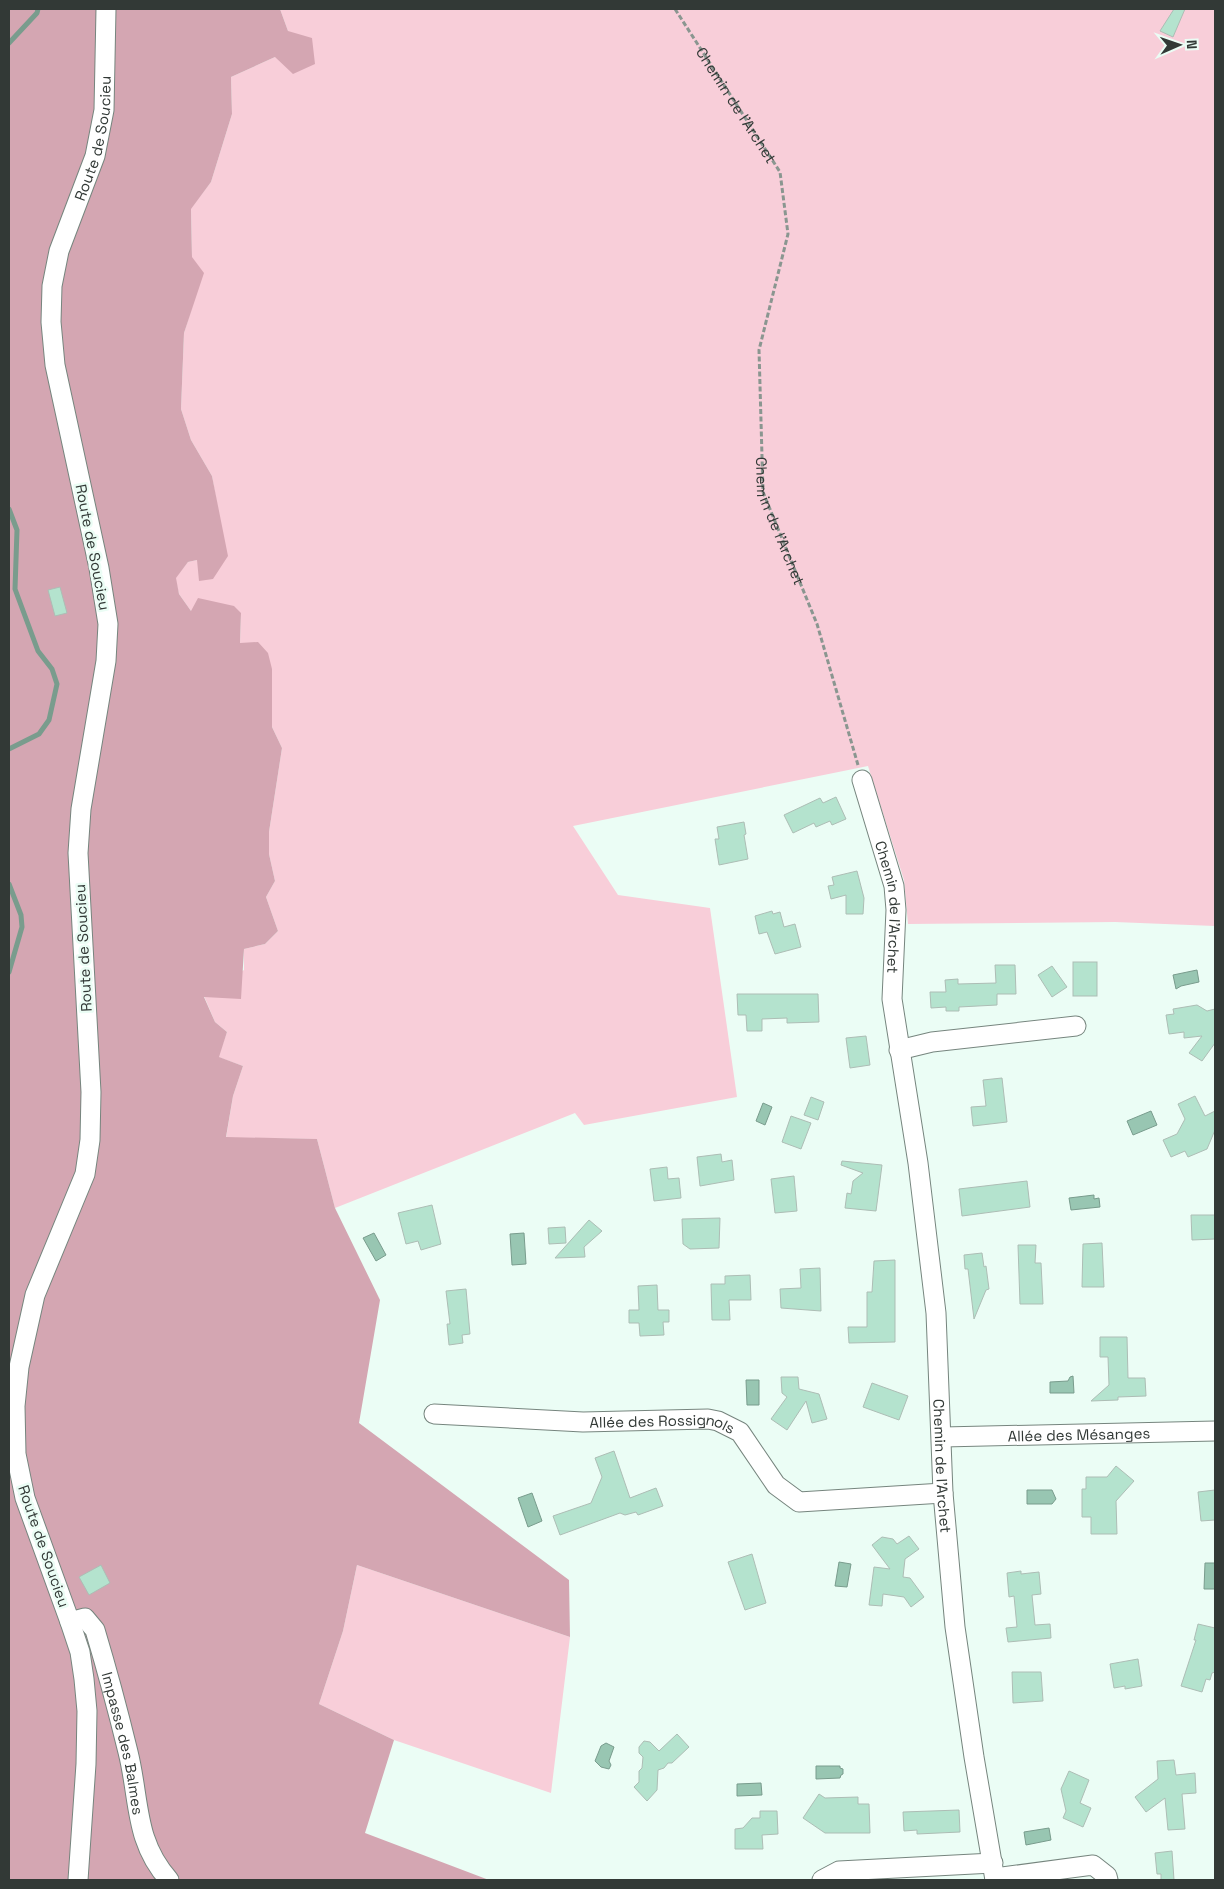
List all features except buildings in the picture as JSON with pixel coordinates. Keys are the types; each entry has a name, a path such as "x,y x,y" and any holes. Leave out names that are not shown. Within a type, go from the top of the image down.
{"street":[{"name":"Route de Soucieu","path":"78,1880 86,1773 87,1711 80,1652 25,1498 16,1454 15,1406 19,1367 35,1295 85,1174 90,1140 91,1092 78,853 81,809 106,661 108,624 99,568 55,365 51,322 52,286 60,251 95,156 104,110 106,9"},
{"name":"Chemin de l'Archet","path":"862,780 894,886 896,910 892,999 918,1163 936,1312 943,1437 943,1493 955,1627 974,1757 994,1874"},
{"path":"899,1050 932,1042 1076,1026"},
{"name":"Allée des Rossignols","path":"434,1414 583,1422 708,1419 718,1421 740,1432 776,1485 799,1502 943,1493"},
{"name":"Allée des Mésanges","path":"943,1437 1215,1431"},
{"name":"Impasse des Balmes","path":"70,1622 85,1618 96,1630 129,1754 143,1838 155,1863 169,1880"},
{"path":"822,1880 839,1871 994,1874 1093,1866 1107,1876 1108,1880"}],"path":[{"name":"Chemin de l'Archet","path":"675,9 780,172 788,234 759,350 763,492 817,624 862,780"}],"shaded area":[{"path":"9,9 280,9 288,31 312,38 315,64 293,74 275,57 231,77 232,114 211,182 191,209 192,257 204,273 184,333 181,409 191,440 212,476 228,556 213,579 199,581 197,560 188,562 176,578 179,594 191,611 198,598 234,606 241,613 240,643 258,642 268,653 272,669 272,727 282,748 269,832 269,854 275,881 266,897 278,931 265,944 244,949 241,999 204,997 215,1022 227,1032 219,1057 243,1066 233,1096 226,1137 317,1139 335,1208 380,1300 359,1423 569,1580 570,1637 357,1565 343,1631 319,1704 394,1740 365,1833 489,1880 9,1880"},
{"path":"280,9 1215,9 1215,926 1115,922 908,924 904,880 868,766 573,826 618,895 710,908 737,1097 584,1125 575,1113 335,1208 317,1139 226,1138 233,1096 243,1066 218,1057 227,1032 215,1022 204,996 244,970 244,949 265,944 278,931 266,897 275,881 269,854 269,832 282,748 272,727 272,669 240,643 241,613 191,611 179,594 175,578 188,562 197,560 218,510 212,476 191,440 181,409 184,333 193,304 191,208 211,182 232,114 231,77 275,57 288,31"},
{"path":"1197,970 1199,982 1176,989 1173,975"},
{"path":"763,1103 772,1107 765,1125 756,1121"},
{"path":"1151,1111 1157,1125 1133,1135 1127,1121"},
{"path":"1094,1195 1094,1199 1099,1198 1100,1207 1071,1210 1069,1198"},
{"path":"374,1233 386,1255 376,1261 363,1238"},
{"path":"524,1233 526,1264 512,1265 510,1234"},
{"path":"1073,1376 1074,1393 1050,1393 1050,1382 1068,1381"},
{"path":"746,1380 759,1380 759,1405 747,1405"},
{"path":"1027,1490 1052,1490 1056,1499 1052,1504 1027,1504"},
{"path":"532,1493 542,1521 528,1527 518,1498"},
{"path":"839,1562 851,1564 847,1587 835,1586"},
{"path":"1205,1563 1215,1563 1215,1589 1204,1589"},
{"path":"357,1565 570,1637 551,1793 394,1740 319,1704 343,1631"},
{"path":"606,1743 614,1747 609,1761 611,1765 609,1769 601,1767 595,1761 601,1746"},
{"path":"816,1766 840,1766 843,1769 843,1774 840,1778 816,1779"},
{"path":"761,1783 762,1795 737,1796 737,1784"},
{"path":"1049,1828 1051,1840 1026,1845 1024,1832"}],"waterway":[{"path":"9,43 37,13 38,9"},
{"path":"9,509 17,530 15,589 38,651 52,669 57,684 49,720 39,734 9,749"},
{"path":"9,884 21,915 22,927 9,972"}]}
